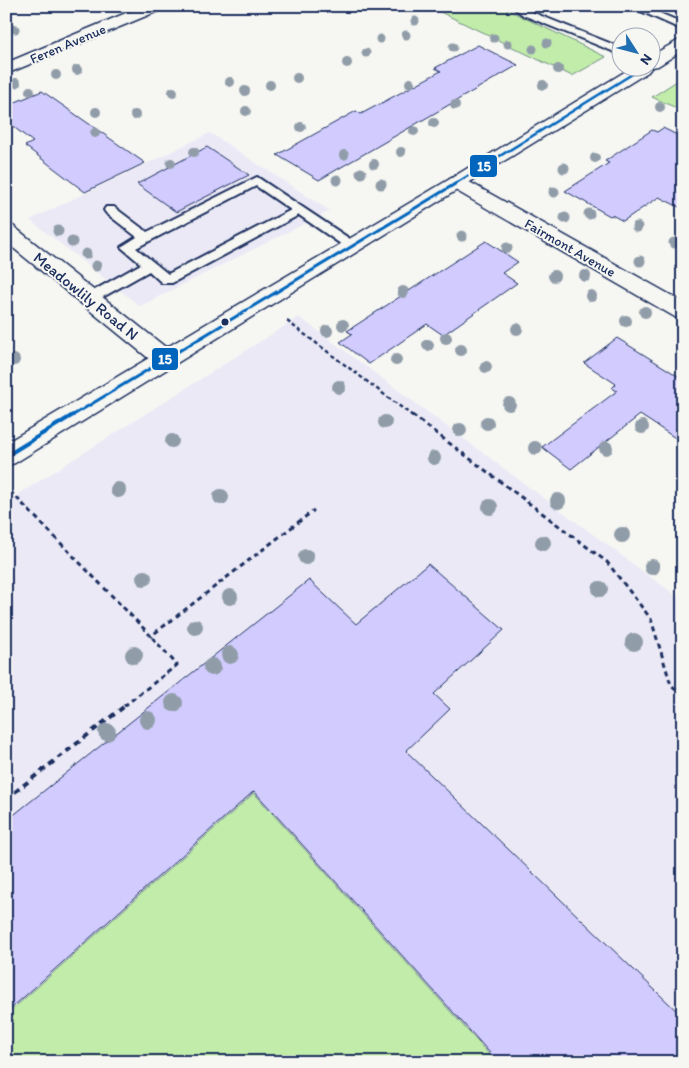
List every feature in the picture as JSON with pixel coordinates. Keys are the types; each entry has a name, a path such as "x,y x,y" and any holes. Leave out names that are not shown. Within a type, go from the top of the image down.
{"main road":[{"name":"Feren Avenue","path":"6,70 157,6"},
{"path":"662,56 683,43"},
{"path":"6,456 457,183 626,78"},
{"name":"Fairmont Avenue","path":"457,183 683,312"},
{"name":"Meadowlily Road N","path":"6,231 166,360"}],"lane":[{"path":"516,6 526,13 612,48"},
{"path":"634,6 683,27"},
{"path":"299,210 167,280 150,264 127,247 257,181 352,246"},
{"path":"110,210 146,237"},
{"path":"88,299 150,264"}],"path":[{"path":"286,320 608,562 651,619 671,685 683,695"},
{"path":"6,799 177,665 10,491"},
{"path":"151,636 314,510"}],"shaded area":[{"path":"210,133 330,211 140,306 30,220"},
{"path":"299,317 683,601 683,1062 6,1062 6,502"}],"green space":[{"path":"428,6 500,6 606,57 572,76"},
{"path":"683,77 683,111 652,97"},
{"path":"254,793 496,1062 6,1062 6,1015"}],"building":[{"path":"478,45 518,65 319,180 277,155 356,111 361,114 441,71 435,68"},
{"path":"42,91 145,163 85,192 25,146 33,142 6,121 6,106"},
{"path":"663,128 683,138 683,209 659,197 623,221 612,215 610,216 565,191 609,163 605,161 652,130 657,132"},
{"path":"207,147 249,175 176,212 137,184"},
{"path":"486,241 518,262 502,273 517,283 443,335 427,324 369,364 340,342 352,334 347,331"},
{"path":"617,338 683,379 683,443 640,415 571,469 542,447 617,391 612,388 616,384 584,363"},
{"path":"428,564 504,630 434,694 450,709 406,751 683,1017 683,1062 498,1062 254,791 6,1013 6,821 309,580 356,624"}],"transit line":[{"name":"15","path":"6,456 457,183 626,78"}]}
